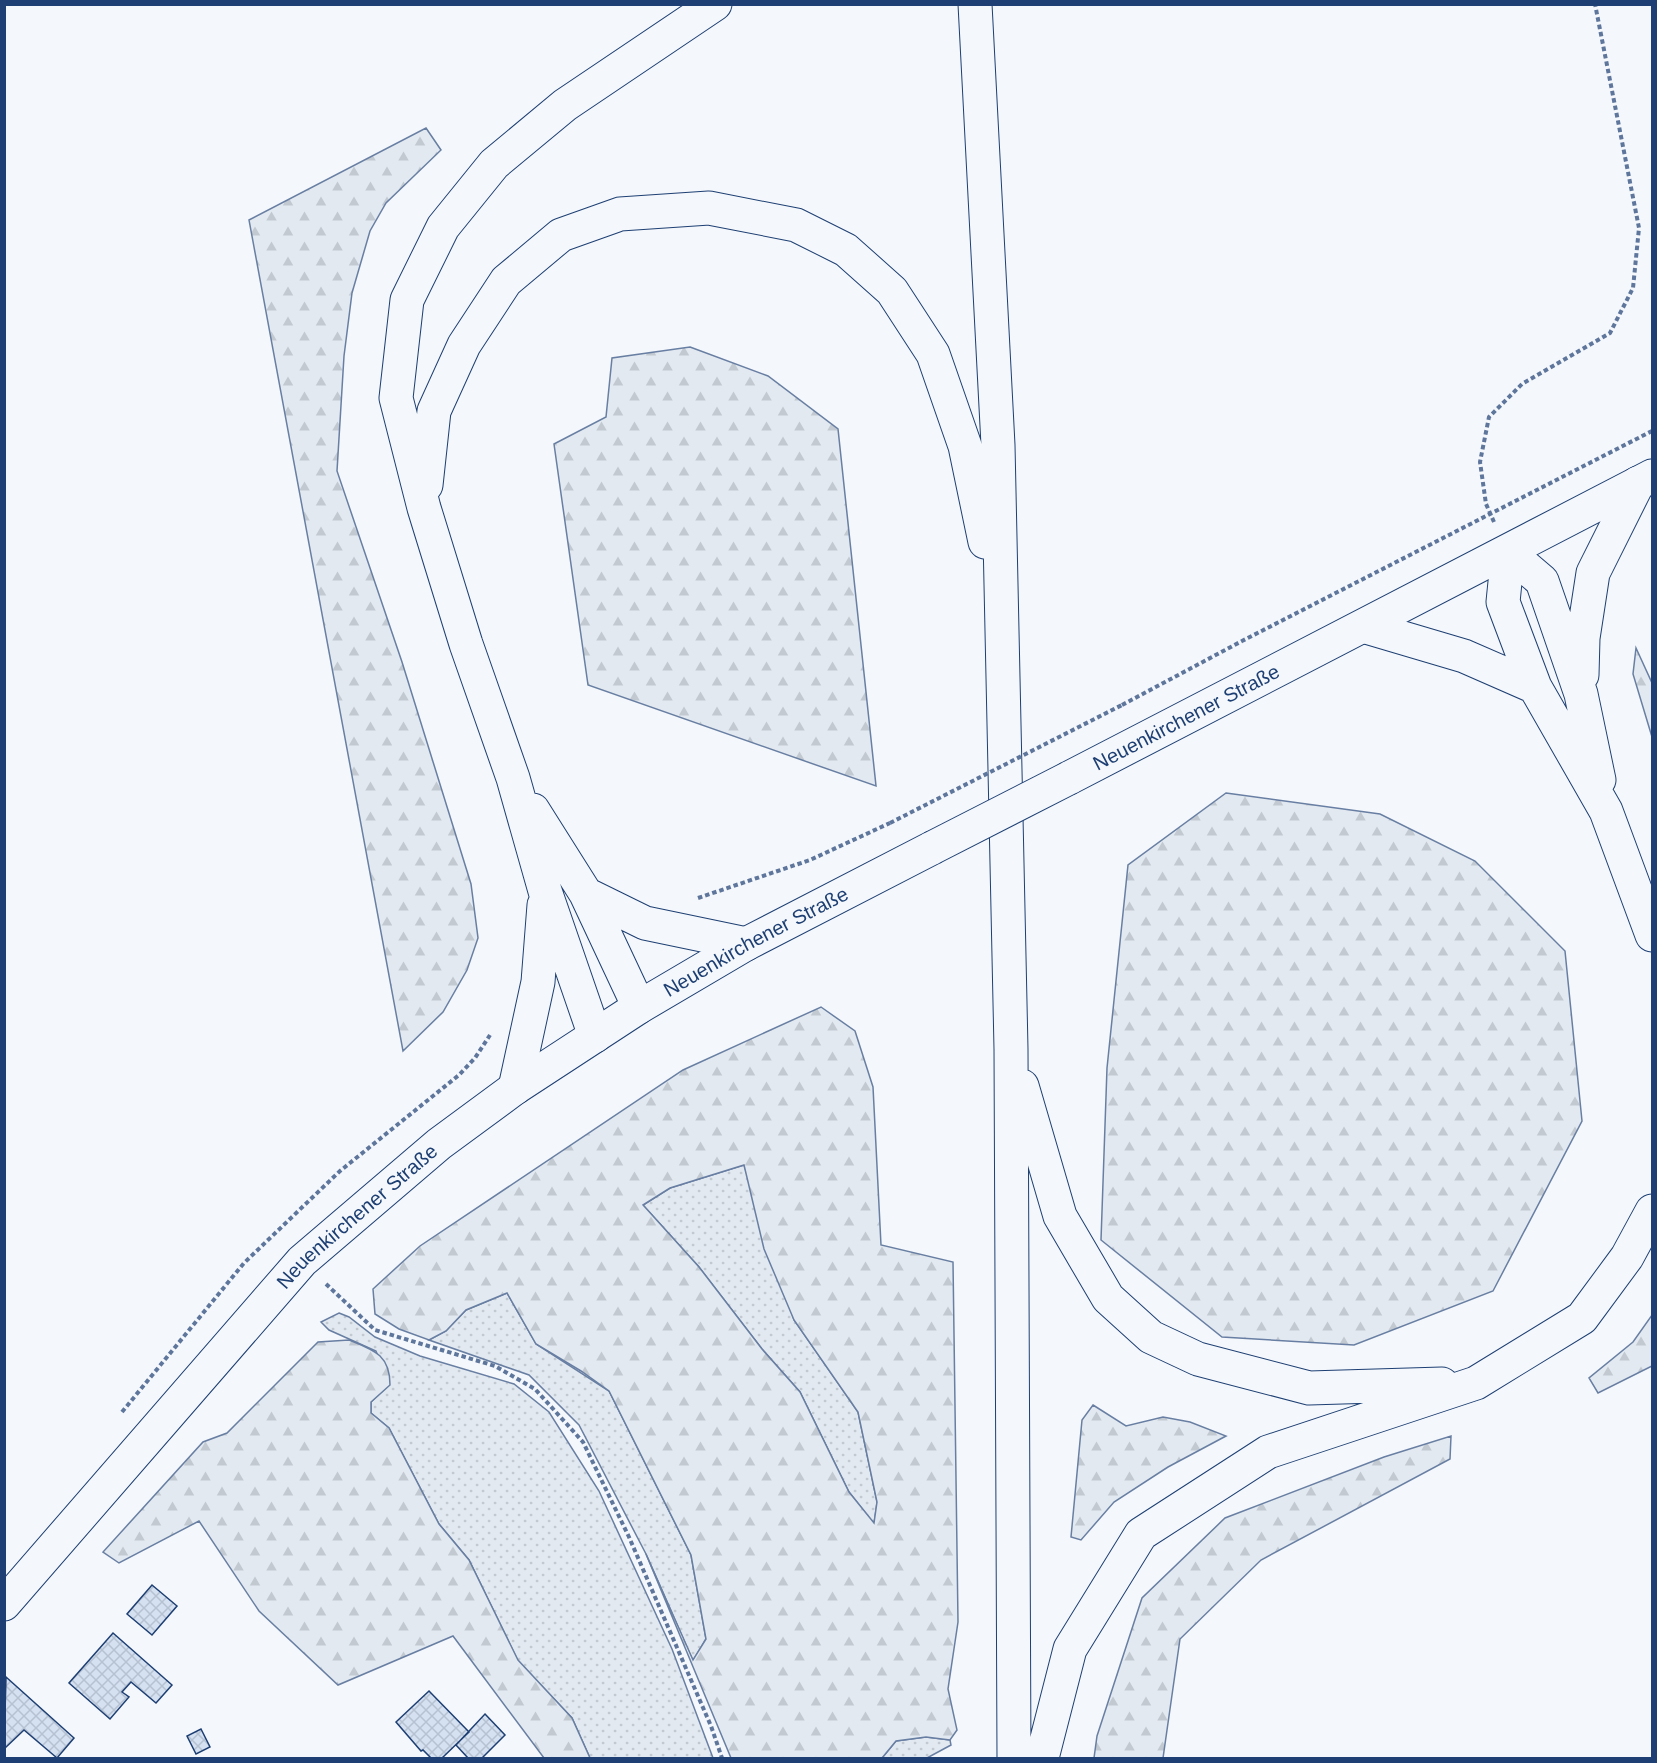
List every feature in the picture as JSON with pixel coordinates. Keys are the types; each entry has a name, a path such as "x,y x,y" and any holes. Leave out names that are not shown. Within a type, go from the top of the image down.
{"main road":[{"path":"595,1036 545,891 513,778 466,644 424,508 396,399 407,300 443,227 494,164 565,105 715,4"},
{"path":"975,4 998,445 1011,1049 1014,1758"},
{"path":"424,508 434,411 464,345 506,281 561,235 620,214 709,208 796,225 846,250 892,291 933,354 966,446 1002,628"},
{"path":"1581,694 1583,638 1593,573 1645,480"},
{"name":"Neuenkirchener Straße","path":"4,1604 302,1261 439,1144 515,1088 639,1007 746,944 1366,627 1645,480"},
{"path":"1508,552 1503,602 1535,687 1606,811"},
{"path":"1508,552 1542,580 1581,694 1606,811 1653,935"},
{"path":"1366,627 1464,657 1535,687"},
{"path":"513,778 586,894 639,1007"},
{"path":"515,1088 538,982 545,891"},
{"path":"586,894 645,924 746,944"},
{"path":"1011,1049 1060,1216 1108,1298 1151,1337 1198,1359 1309,1388 1476,1383"},
{"path":"1042,1758 1070,1649 1142,1534 1268,1452 1476,1383 1582,1318 1627,1257 1653,1211"}],"path":[{"path":"1508,552 1486,504 1480,462 1489,417 1522,384 1610,333 1633,288 1639,228 1595,4"},
{"path":"890,823 1653,431"},
{"path":"302,1261 375,1330 495,1366 535,1389 583,1442 629,1537 711,1726 722,1758"}],"green space":[{"path":"426,128 441,150 386,203 370,231 352,293 344,356 337,471 402,662 471,884 478,938 467,970 443,1012 403,1051 249,220"},
{"path":"690,347 768,376 838,429 876,786 588,685 554,444 606,417 612,358"},
{"path":"1636,648 1652,683 1652,737 1633,674"},
{"path":"1226,793 1380,814 1475,861 1565,951 1582,1121 1493,1291 1354,1345 1222,1337 1101,1240 1107,1068 1128,865"},
{"path":"821,1007 855,1031 873,1087 881,1245 953,1262 958,1622 948,1689 957,1730 950,1740 926,1737 896,1741 882,1758 731,1758 646,1554 693,1660 706,1639 691,1555 609,1391 536,1344 507,1293 466,1310 446,1331 429,1340 399,1329 375,1314 373,1289 420,1246 683,1070","holes":["744,1165 764,1249 794,1320 858,1412 877,1502 874,1523 849,1492 800,1392 762,1349 699,1267 643,1205 670,1188"]},
{"path":"744,1165 794,1320 858,1412 877,1502 874,1524 849,1492 800,1392 762,1349 699,1267 643,1205 670,1188"},
{"path":"507,1293 536,1344 609,1391 691,1555 706,1639 693,1661 646,1554 579,1425 529,1375 429,1340 446,1331 466,1310"},
{"path":"339,1313 349,1317 375,1337 420,1356 514,1384 549,1412 599,1491 672,1649 713,1758 590,1758 572,1718 518,1661 469,1560 439,1524 389,1428 371,1413 371,1402 389,1385 376,1351 329,1330 321,1322"},
{"path":"1652,1315 1652,1366 1598,1393 1589,1378 1633,1342"},
{"path":"349,1340 373,1351 384,1360 390,1385 371,1402 371,1413 389,1428 439,1524 469,1560 518,1660 572,1718 590,1758 544,1758 453,1636 338,1685 259,1611 199,1521 119,1563 103,1552 203,1442 227,1433 318,1342"},
{"path":"1093,1405 1126,1426 1163,1417 1190,1422 1226,1436 1168,1467 1114,1502 1081,1540 1071,1537 1082,1420"},
{"path":"1451,1436 1450,1459 1261,1560 1180,1639 1163,1758 1094,1758 1097,1736 1142,1598 1225,1518 1384,1457"},
{"path":"926,1737 950,1740 951,1745 927,1758 882,1758 896,1741"}],"building":[{"path":"152,1585 177,1606 152,1635 127,1614"},
{"path":"113,1633 172,1685 156,1703 131,1682 122,1692 129,1697 110,1719 69,1683"},
{"path":"6,1677 74,1738 57,1758 24,1730 4,1749"},
{"path":"429,1691 469,1732 442,1758 431,1758 423,1750 421,1751 396,1722"},
{"path":"485,1714 505,1735 482,1758 468,1758 456,1745"},
{"path":"201,1729 210,1747 196,1754 187,1736"}]}
